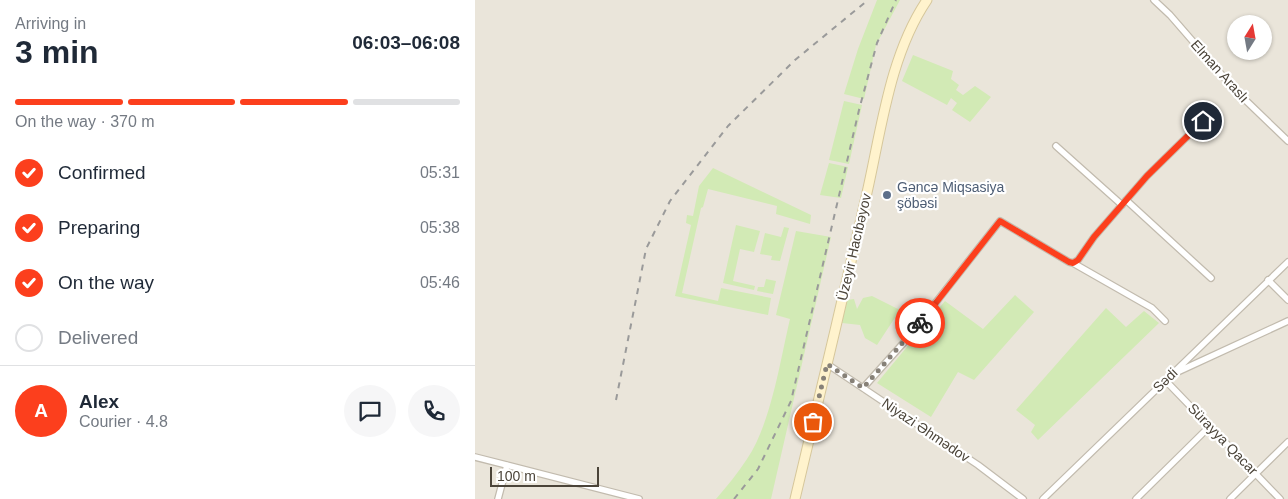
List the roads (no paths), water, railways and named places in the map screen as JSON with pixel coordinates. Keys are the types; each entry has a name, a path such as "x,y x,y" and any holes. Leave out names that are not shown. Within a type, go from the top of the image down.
{"main road":[{"name":"Üzeyir Hacıbəyov","path":"795,499 869,185 888,91 915,18 927,0"}],"street":[{"name":"Elman Araslı","path":"1154,0 1170,15 1236,91 1288,141"},
{"path":"1073,263 1078,260 1094,237 1161,162 1203,121"},
{"path":"1056,146 1211,278"},
{"path":"863,388 907,339 1000,221 1152,308 1165,321"},
{"name":"Sədi","path":"1043,499 1288,262"},
{"path":"1268,280 1288,300"},
{"path":"1167,378 1288,321"},
{"name":"Niyazi Əhmədov","path":"827,364 978,465 1023,499"},
{"name":"Sürayya Qacar","path":"1167,378 1209,426 1280,499"},
{"path":"1136,499 1209,426"},
{"path":"1230,499 1288,442"},
{"path":"475,457 639,499"},
{"path":"498,499 507,465"}],"railway":[{"path":"616,400 646,249 670,201 728,126 795,60 868,0"},
{"path":"734,499 758,469 791,401 859,110 877,43 896,0"}],"place":[{"name":"Gəncə Miqsasiya şöbəsi","path":"887,195"}]}
